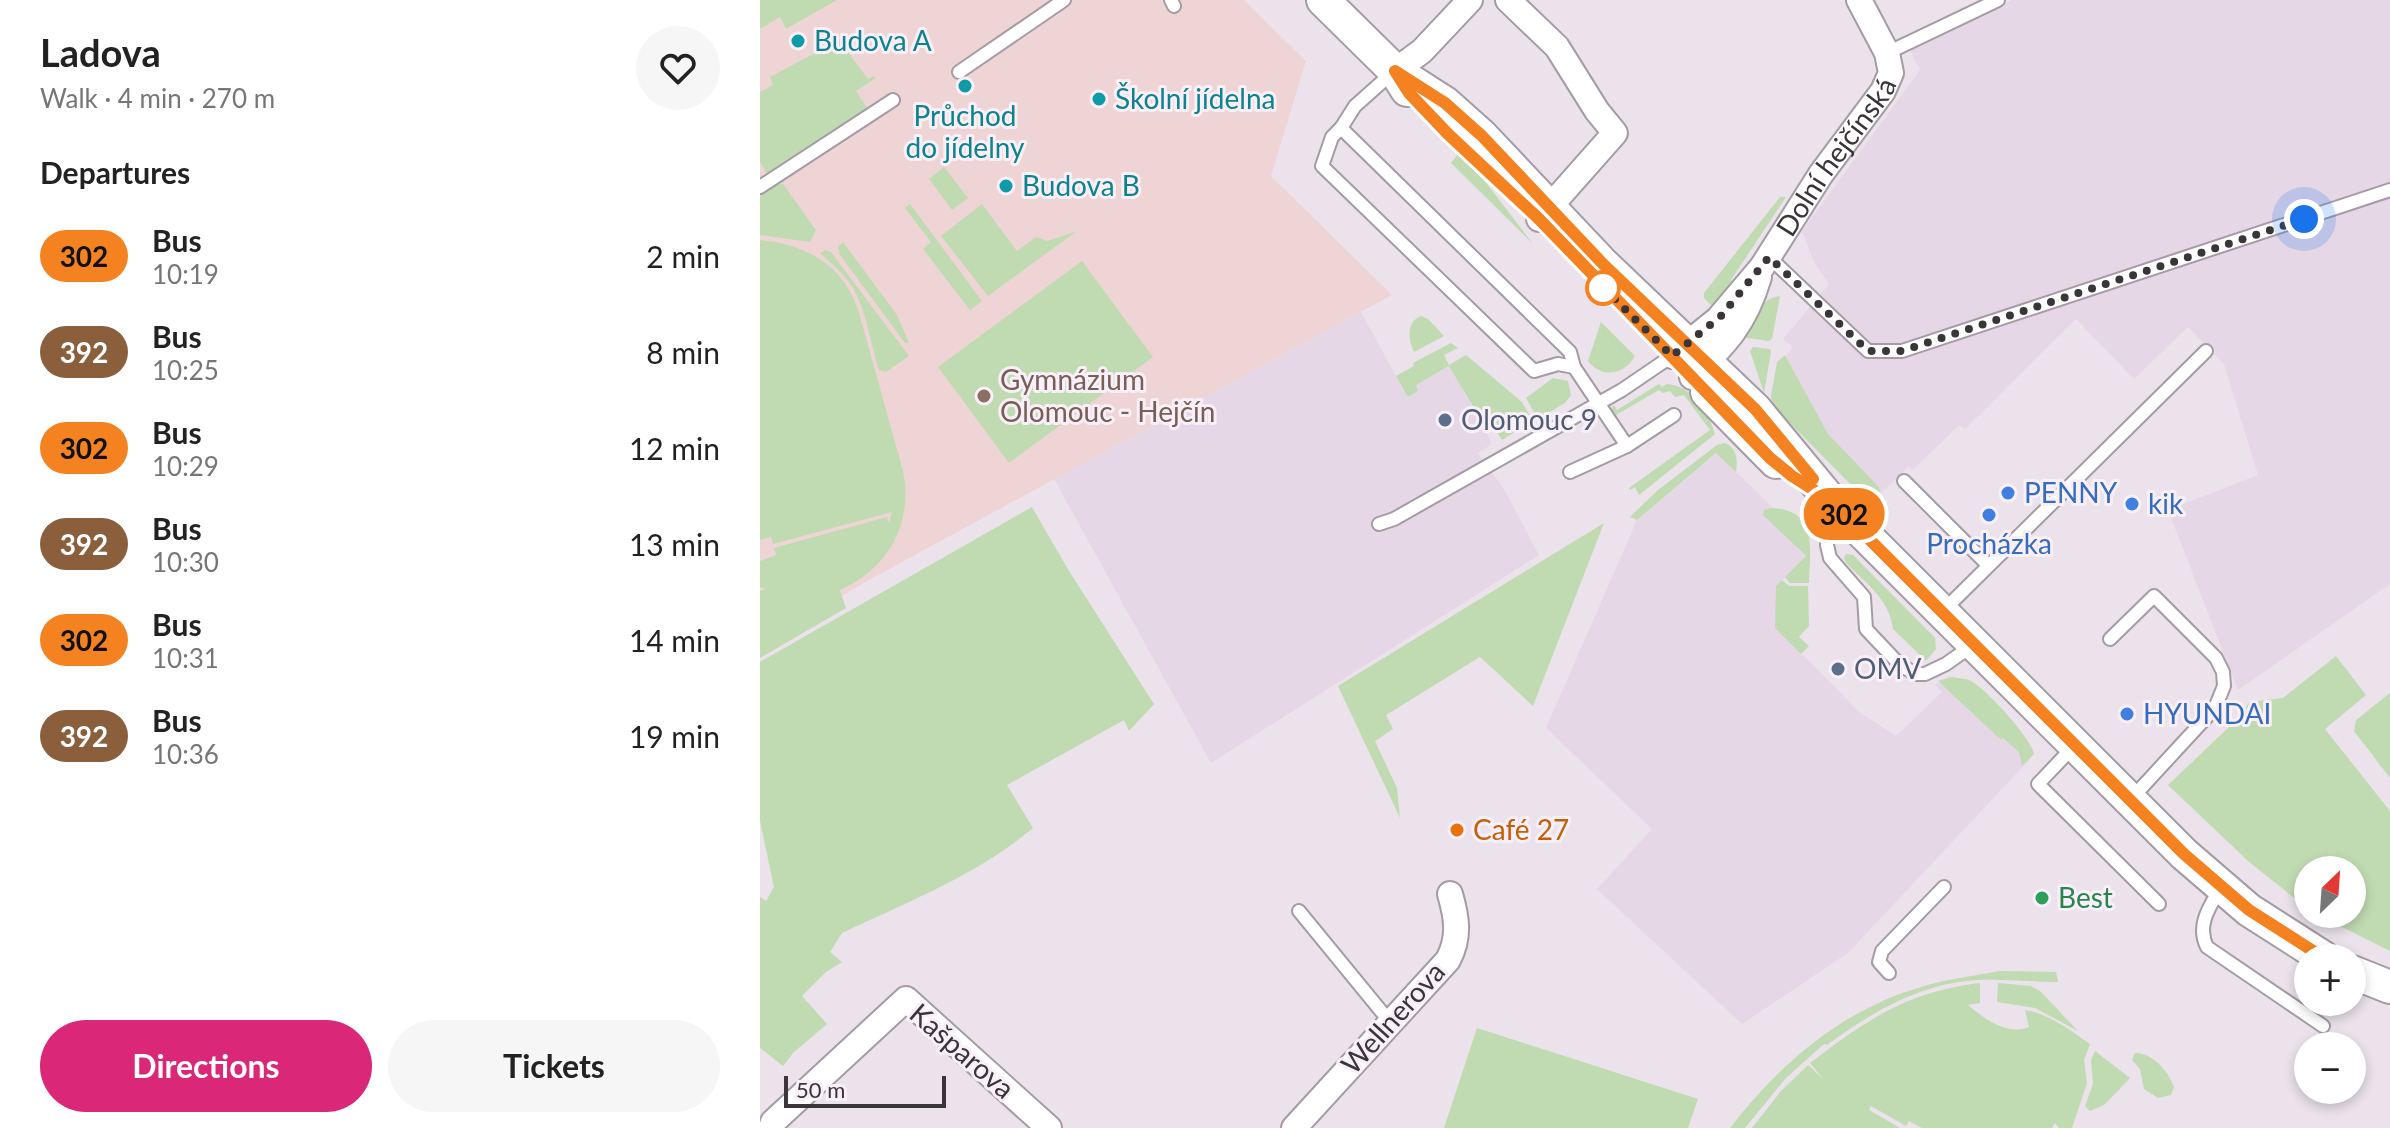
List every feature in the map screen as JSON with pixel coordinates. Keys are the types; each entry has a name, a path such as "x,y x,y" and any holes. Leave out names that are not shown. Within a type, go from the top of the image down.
{"main road":[{"path":"1323,0 1395,71 1424,88 1464,119 1544,213 1603,264 1696,364 1761,416 1831,501 2130,800 2221,887 2301,944"},
{"path":"2366,978 2390,987"}],"street":[{"path":"1395,71 1422,51 1470,0"},
{"path":"1508,0 1562,53 1597,111 1615,133 1544,213"},
{"name":"Dolní hejčínská","path":"1696,364 1734,334 1766,262 1821,174 1883,91 1891,73 1887,53 1859,0"},
{"name":"Wellnerova","path":"1294,1128 1453,951 1457,922 1450,894"},
{"name":"Kašparova","path":"771,1128 773,1122 906,999 1049,1128"}],"lane":[{"path":"959,72 1064,0"},
{"path":"1887,53 1998,0"},
{"path":"1395,71 1355,106 1332,137 1322,166 1534,371 1558,364 1574,367"},
{"path":"760,187 893,100"},
{"path":"1341,128 1570,352 1574,367 1627,446"},
{"path":"1766,262 1868,351 1902,351 2390,190"},
{"path":"1942,612 2206,351"},
{"path":"1379,524 1394,519 1597,402 1629,386 1696,364"},
{"path":"1570,472 1627,446 1674,415"},
{"path":"1904,481 1988,565"},
{"path":"1831,501 1827,545 1830,558 1864,597 1866,629 1891,657 1908,671 1925,674 1946,664 1974,644"},
{"path":"2110,639 2154,596 2216,658 2223,672 2224,686 2215,708 2130,800"},
{"path":"2075,745 2038,784 2159,904"},
{"path":"1889,973 1879,962 1882,951 1944,887"},
{"path":"2221,887 2203,921 2202,932 2207,947 2323,1026"},
{"path":"1299,911 1390,1022"}],"shaded area":[{"name":"Gymnázium Olomouc - Hejčín","path":"760,0 1244,0 1306,61 1271,176 1392,295 869,580 760,644"},
{"path":"2012,0 2390,0 2390,584 2238,690 2168,510 2258,475 2224,364 2188,327 2134,379 2076,319 1965,429 1959,425 1913,470 1909,466 1879,495 1832,446 1786,356 1793,347 1783,339 1829,284 1814,262 1802,231 1920,70 1910,50"},
{"path":"1361,312 1402,387 1415,385 1450,366 1492,444 1478,453 1504,489 1539,555 1211,763 1054,479"},
{"path":"1717,453 1797,532 1796,547 1806,557 1776,587 1778,629 1859,712 1896,736 1942,692 1935,685 1938,682 1944,687 1948,683 2030,759 1848,953 1742,1024 1597,889 1652,829 1546,728 1637,520"}],"green space":[{"path":"760,0 837,0 786,29 780,17 760,29"},
{"path":"839,40 868,79 876,78 856,91 866,111 768,175 760,162 760,92 773,85 770,77"},
{"path":"1459,153 1487,184 1533,244 1451,163"},
{"path":"944,167 968,198 952,210 929,179"},
{"path":"783,184 816,230 810,242 760,235 760,195 774,185"},
{"path":"1780,197 1786,197 1731,280 1732,287 1716,310 1704,298 1704,293"},
{"path":"910,204 982,301 970,310 923,249 931,242 905,208"},
{"path":"982,204 1017,251 1036,237 1047,241 1077,231 988,296 941,236"},
{"path":"760,240 792,246 820,259 832,268 851,293 903,471 905,509 894,542 884,557 872,570 840,590 846,608 760,658 760,591 766,589 760,587 760,561 776,555 774,548 887,517 889,523 892,512 773,544 771,537 760,540"},
{"path":"843,242 897,315 909,343 905,343 840,255 838,247"},
{"path":"825,250 831,252 909,356 886,372 879,370 865,316 851,285 820,253"},
{"path":"1082,261 1153,357 1009,463 938,367"},
{"path":"1780,296 1772,339 1741,337 1761,306"},
{"path":"1421,316 1444,336 1414,352 1410,331 1413,322"},
{"path":"1601,322 1635,356 1619,371 1606,372 1588,361"},
{"path":"1451,343 1458,348 1444,355 1449,365 1466,355 1522,402 1533,421 1502,440 1493,426 1487,430 1449,366 1416,385 1418,391 1408,397 1396,376 1414,366 1413,363"},
{"path":"1753,347 1770,349 1771,352 1764,393 1750,351"},
{"path":"1785,355 1828,434 1879,487 1880,496 1856,490 1772,405 1777,362"},
{"path":"1553,378 1568,381 1571,395 1565,403 1538,419 1526,398"},
{"path":"1659,384 1662,387 1667,384 1676,386 1692,395 1704,409 1715,434 1639,495 1635,487 1629,488 1710,430 1684,395 1675,397 1670,391 1663,393 1659,390 1611,418 1614,405 1617,410"},
{"path":"1725,443 1736,455 1736,472 1716,453 1637,520 1630,517 1658,490 1717,445"},
{"path":"1032,507 1154,704 1129,731 1124,720 1007,785 1033,828 1011,845 965,874 842,933 830,952 842,962 826,972 802,996 827,1024 794,1052 783,1066 760,1048 760,897 766,901 774,887 760,821 760,662"},
{"path":"1764,510 1786,510 1804,523 1810,544 1809,583 1790,583 1785,577 1806,556 1763,515"},
{"path":"1604,523 1533,706 1480,657 1386,715 1393,729 1375,741 1397,788 1400,818 1338,686"},
{"path":"1846,554 1853,555 1935,638 1936,649 1926,661 1893,629 1882,601 1846,563"},
{"path":"1782,580 1789,586 1808,586 1809,626 1799,637 1809,646 1801,654 1775,628 1776,586"},
{"path":"2336,656 2366,695 2325,729 2390,811 2390,951 2344,928 2366,928 2366,856 2294,856 2294,898 2248,861 2168,785 2227,729 2250,702 2283,698"},
{"path":"1951,677 1969,680 1978,686 2017,726 2034,754 2022,766 2019,752 2003,738 2001,740 1938,681"},
{"path":"2390,693 2390,778 2354,731 2356,720"},
{"path":"2000,971 2056,972 2058,982 1957,982 1898,1001 1824,1044 1786,1078 1745,1128 1730,1128 1791,1061 1839,1025 1892,997 1921,987"},
{"path":"1980,983 1980,1003 1968,1005 1989,1020 2005,1028 2021,1029 2029,1027 2025,1010 2034,1012 2059,1023 2090,1044 2084,1060 2087,1083 2072,1128 2059,1128 2055,1123 2052,1128 1922,1128 1909,1121 1906,1126 1871,1106 1869,1110 1900,1128 1752,1128 1781,1091 1808,1065 1823,1079 1810,1063 1869,1021 1930,993"},
{"path":"1998,983 2031,986 2040,991 2078,1031 2035,1008 1997,1002"},
{"path":"1477,1028 1698,1099 1688,1128 1444,1128"},
{"path":"2095,1051 2130,1078 2104,1105 2090,1111 2085,1106 2093,1084 2091,1060"},
{"path":"2135,1053 2148,1056 2164,1069 2174,1087 2171,1095 2158,1098 2144,1089 2140,1069 2132,1060"}],"bus line":[{"name":"302","path":"1813,479 1755,409 1603,264 1482,136 1445,103 1395,71 1409,93 1448,134 1539,219 1770,458 1831,501 2184,854 2249,910 2300,944"}],"place":[{"name":"Budova A","path":"798,41"},
{"name":"Průchod do jídelny","path":"965,86"},
{"name":"Školní jídelna","path":"1099,99"},
{"name":"Budova B","path":"1006,186"},
{"name":"Gymnázium Olomouc - Hejčín","path":"984,396"},
{"name":"Olomouc 9","path":"1445,420"},
{"name":"PENNY","path":"2008,493"},
{"name":"kik","path":"2132,504"},
{"name":"Procházka","path":"1989,515"},
{"name":"OMV","path":"1838,669"},
{"name":"HYUNDAI","path":"2127,714"},
{"name":"Café 27","path":"1457,830"},
{"name":"Best","path":"2042,898"}],"route":[{"path":"1603,288 1594,278 1672,356 1721,316 1769,257 1868,351 1902,351 2304,219"}]}
